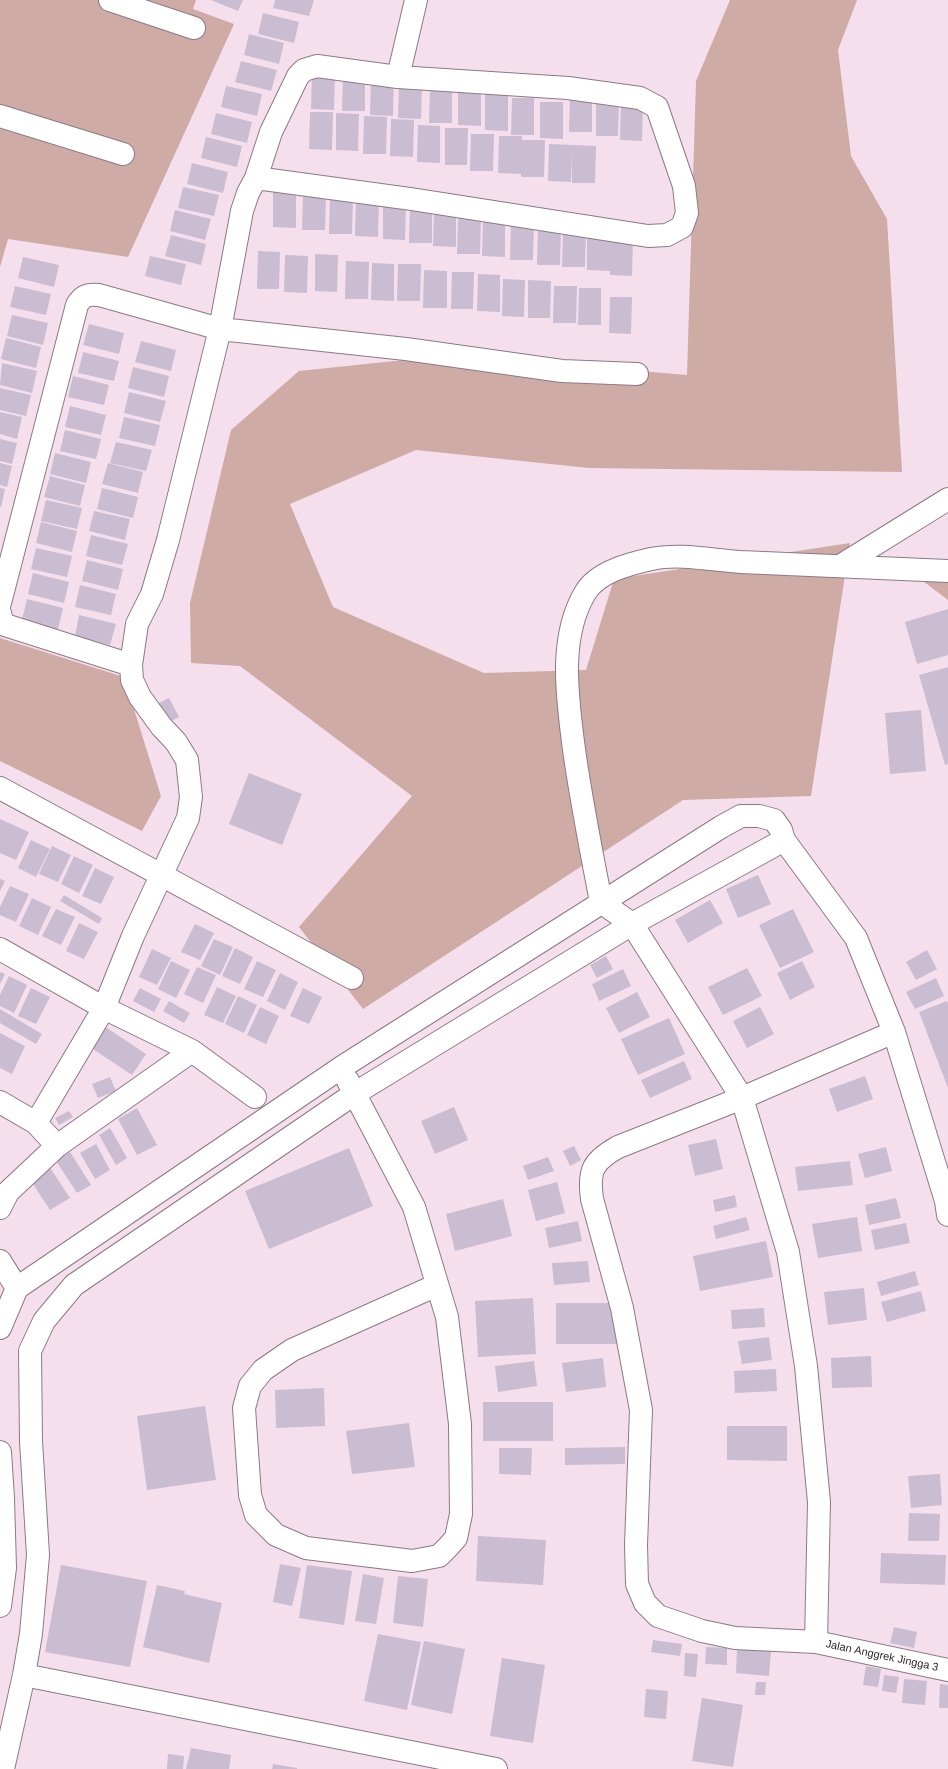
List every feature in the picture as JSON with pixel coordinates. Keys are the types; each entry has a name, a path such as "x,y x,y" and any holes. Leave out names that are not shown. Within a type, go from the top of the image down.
{"street":[{"path":"110,0 194,28"},
{"path":"398,77 416,0"},
{"path":"36,1123 104,1008 133,936 188,818 191,797 187,760 176,742 161,726 140,697 132,680 131,666 138,624 152,594 168,540 220,329 242,211 248,193 256,178 271,132 298,76 304,70 317,66 398,77 568,88 640,98 657,107 684,186 687,213 682,227 667,235 648,236 411,199 256,178"},
{"path":"0,116 123,154"},
{"path":"0,603 77,305 84,296 90,294 99,295 220,329 406,349 562,371 637,374"},
{"path":"840,566 948,499"},
{"path":"816,1642 819,1502 806,1366 788,1252 742,1098 632,924 602,902 578,786 568,700 567,662 573,621 586,592 607,572 652,559 686,557 732,561 948,571"},
{"path":"0,613 5,625 131,666"},
{"path":"0,788 352,978"},
{"path":"0,1328 17,1288 342,1067 721,827 741,816 759,816 774,820 781,830 784,840 856,938 894,1032 946,1201 948,1215"},
{"path":"3,1769 24,1675 31,1634 38,1555 31,1441 30,1351 44,1321 74,1285 354,1094 632,924 784,840"},
{"path":"0,949 104,1008 192,1051 255,1097"},
{"name":"Jalan Anggrek Jingga 3","path":"894,1032 742,1098 618,1147 603,1156 592,1169 590,1183 592,1199 622,1308 641,1410 636,1545 637,1584 645,1603 658,1616 702,1631 735,1638 816,1642 948,1670"},
{"path":"0,1208 8,1192 57,1146 192,1051"},
{"path":"342,1067 354,1094 414,1207 438,1285 447,1317 460,1424 461,1514 456,1538 439,1556 412,1561 306,1548 276,1535 256,1515 250,1495 244,1408 250,1386 264,1370 292,1350 438,1285"},
{"path":"0,1102 36,1123 57,1146"},
{"path":"0,1260 17,1288"},
{"path":"0,1452 5,1568 0,1606"},
{"path":"24,1675 496,1769"}],"shaded area":[{"path":"0,0 196,0 193,9 234,24 128,257 8,239 0,267"},
{"path":"730,0 857,0 838,50 851,156 887,219 902,472 589,468 416,450 290,504 333,607 484,673 586,670 614,579 850,543 811,796 683,800 363,1009 299,927 412,796 240,666 191,663 190,603 231,430 299,371 452,355 687,375 696,81"},
{"path":"915,575 948,575 948,600"},
{"path":"0,638 124,677 161,796 142,831 0,761"}],"building":[{"path":"211,0 243,0 238,11"},
{"path":"275,0 314,0 309,16 273,8"},
{"path":"263,13 299,22 294,43 258,34"},
{"path":"249,34 284,43 279,64 244,55"},
{"path":"241,61 277,70 271,91 235,82"},
{"path":"312,72 335,73 334,110 311,109"},
{"path":"343,74 365,74 365,111 342,111"},
{"path":"371,78 394,78 393,116 370,115"},
{"path":"399,81 422,82 421,119 398,118"},
{"path":"226,86 262,94 257,116 221,107"},
{"path":"430,86 452,86 452,123 429,123"},
{"path":"458,88 481,88 481,126 458,125"},
{"path":"485,93 508,93 508,131 485,130"},
{"path":"570,95 592,95 592,132 569,132"},
{"path":"512,98 534,98 534,135 511,135"},
{"path":"596,99 619,99 618,136 596,136"},
{"path":"540,102 563,102 563,139 540,138"},
{"path":"621,103 643,104 642,141 620,140"},
{"path":"310,112 333,112 332,150 309,149"},
{"path":"216,113 252,122 247,143 211,134"},
{"path":"336,113 359,114 358,151 336,150"},
{"path":"364,116 387,117 386,154 363,154"},
{"path":"391,119 414,120 413,157 390,156"},
{"path":"418,125 440,126 440,163 417,162"},
{"path":"445,128 468,128 467,165 445,165"},
{"path":"471,134 494,134 493,171 470,171"},
{"path":"499,136 522,136 522,140 545,140 544,177 521,177 521,174 498,173"},
{"path":"206,137 242,146 237,167 201,158"},
{"path":"549,144 596,146 595,183 572,183 572,151 571,182 548,181"},
{"path":"192,163 228,172 223,193 187,184"},
{"path":"183,187 219,195 214,216 178,208"},
{"path":"273,190 296,191 296,228 273,227"},
{"path":"303,193 326,193 325,230 302,230"},
{"path":"330,197 353,197 352,234 329,234"},
{"path":"356,199 379,199 378,237 355,236"},
{"path":"383,202 406,203 405,240 383,239"},
{"path":"410,206 432,206 432,243 409,243"},
{"path":"434,209 456,210 456,247 433,246"},
{"path":"175,210 211,219 205,240 170,231"},
{"path":"458,217 481,217 480,254 457,254"},
{"path":"483,219 505,220 505,257 482,256"},
{"path":"511,222 534,223 533,260 510,260"},
{"path":"538,227 561,228 560,265 537,265"},
{"path":"563,230 586,230 585,267 562,267"},
{"path":"587,233 633,239 632,276 610,275 610,271 587,270"},
{"path":"171,235 206,244 201,265 165,256"},
{"path":"258,251 280,252 279,289 257,289"},
{"path":"315,254 338,255 337,292 315,291"},
{"path":"285,255 308,256 307,293 284,292"},
{"path":"150,256 186,264 181,285 145,276"},
{"path":"23,257 59,265 54,287 18,278"},
{"path":"346,261 369,262 368,299 345,299"},
{"path":"372,263 394,264 394,301 371,300"},
{"path":"398,264 421,264 420,301 397,301"},
{"path":"424,270 447,271 447,308 423,308"},
{"path":"452,272 474,272 473,309 451,309"},
{"path":"478,274 500,275 500,312 477,311"},
{"path":"503,279 525,280 524,317 502,316"},
{"path":"528,280 551,281 550,318 528,318"},
{"path":"15,286 51,294 46,315 10,307"},
{"path":"554,286 577,286 576,323 553,323"},
{"path":"579,288 601,288 601,325 578,325"},
{"path":"610,297 632,297 631,334 609,333"},
{"path":"12,315 48,323 43,345 7,336"},
{"path":"89,324 124,333 119,354 83,345"},
{"path":"6,338 41,347 36,368 1,359"},
{"path":"141,341 176,350 171,371 135,362"},
{"path":"83,352 119,361 114,381 78,373"},
{"path":"2,363 37,371 32,393 0,385"},
{"path":"133,367 169,376 164,397 128,388"},
{"path":"73,376 109,385 104,405 68,397"},
{"path":"0,388 31,395 26,416 0,410"},
{"path":"129,392 166,401 160,422 124,413"},
{"path":"70,406 106,415 101,435 65,427"},
{"path":"0,412 22,417 17,439 0,434"},
{"path":"124,417 160,425 155,446 119,438"},
{"path":"65,430 101,439 96,459 60,451"},
{"path":"0,439 17,443 12,464 0,461"},
{"path":"116,442 152,450 146,471 110,463"},
{"path":"55,453 91,462 86,483 50,474"},
{"path":"0,463 12,466 7,487 0,485"},
{"path":"108,463 143,472 138,493 102,484"},
{"path":"50,476 85,485 80,506 44,497"},
{"path":"0,488 5,489 1,507 0,507"},
{"path":"102,488 138,497 133,518 97,509"},
{"path":"46,500 82,508 77,529 41,521"},
{"path":"94,511 130,519 125,540 89,531"},
{"path":"41,522 77,531 72,552 36,543"},
{"path":"91,535 128,544 122,565 86,556"},
{"path":"36,548 72,556 67,577 31,569"},
{"path":"87,560 123,569 118,590 82,581"},
{"path":"33,573 69,582 64,603 28,594"},
{"path":"80,585 116,594 111,615 75,607"},
{"path":"27,599 63,608 58,629 22,620"},
{"path":"948,609 948,655 917,664 905,622"},
{"path":"79,615 116,624 110,645 75,636"},
{"path":"948,667 948,764 945,765 919,675"},
{"path":"169,698 179,717 167,723 157,704"},
{"path":"921,710 926,771 890,774 885,713"},
{"path":"249,773 302,794 282,845 229,824"},
{"path":"0,819 29,832 16,860 0,853"},
{"path":"31,840 50,849 36,877 18,868"},
{"path":"52,846 71,855 58,882 39,874"},
{"path":"74,856 93,865 79,893 61,884"},
{"path":"95,868 114,877 101,904 82,896"},
{"path":"758,875 771,904 738,918 726,889"},
{"path":"0,879 5,881 0,891"},
{"path":"10,886 29,894 16,922 0,915 0,907"},
{"path":"64,895 102,918 99,924 60,901"},
{"path":"32,898 51,907 38,935 19,926"},
{"path":"710,900 723,923 688,943 675,920"},
{"path":"56,909 75,917 61,945 42,936"},
{"path":"793,909 814,952 780,968 759,925"},
{"path":"79,923 98,932 84,959 66,951"},
{"path":"195,924 214,933 200,960 181,952"},
{"path":"214,939 233,947 220,975 201,966"},
{"path":"235,948 253,957 240,984 222,976"},
{"path":"152,949 171,958 157,985 139,977"},
{"path":"927,950 937,969 916,980 906,962"},
{"path":"606,956 613,969 597,978 590,965"},
{"path":"171,961 190,970 176,998 158,989"},
{"path":"257,961 276,970 263,997 244,989"},
{"path":"802,961 815,987 790,1000 777,973"},
{"path":"197,967 216,975 203,1003 184,994"},
{"path":"747,968 762,996 723,1015 708,987"},
{"path":"623,969 631,986 599,1001 592,984"},
{"path":"0,972 5,974 0,984"},
{"path":"280,973 298,982 285,1010 267,1001"},
{"path":"9,976 27,985 14,1013 0,1006 0,995"},
{"path":"936,978 944,996 915,1009 906,992"},
{"path":"217,987 236,996 223,1023 204,1015"},
{"path":"31,988 50,997 36,1024 18,1016"},
{"path":"140,988 161,999 154,1012 133,1001"},
{"path":"303,988 322,997 309,1024 290,1016"},
{"path":"637,992 650,1017 619,1033 606,1008"},
{"path":"238,996 257,1005 244,1033 225,1024"},
{"path":"169,1001 190,1013 184,1023 163,1011"},
{"path":"947,1001 948,1004 948,1088 919,1012"},
{"path":"260,1007 279,1016 266,1044 247,1035"},
{"path":"760,1007 774,1034 747,1048 733,1021"},
{"path":"0,1009 42,1034 36,1044 0,1023"},
{"path":"669,1018 685,1054 638,1075 621,1039"},
{"path":"104,1026 146,1054 132,1075 90,1047"},
{"path":"0,1033 25,1046 12,1074 0,1068"},
{"path":"684,1061 692,1079 650,1098 641,1080"},
{"path":"865,1076 873,1099 837,1112 829,1089"},
{"path":"110,1077 116,1091 98,1098 92,1084"},
{"path":"454,1107 468,1140 435,1154 421,1121"},
{"path":"137,1108 157,1145 137,1155 118,1119"},
{"path":"69,1111 73,1117 59,1125 55,1118"},
{"path":"110,1128 127,1158 116,1165 99,1135"},
{"path":"716,1139 723,1169 695,1176 688,1145"},
{"path":"96,1144 110,1170 95,1179 80,1153"},
{"path":"574,1146 581,1160 570,1166 563,1151"},
{"path":"886,1147 892,1171 865,1178 858,1154"},
{"path":"349,1148 373,1206 269,1249 245,1191"},
{"path":"70,1152 91,1185 77,1193 56,1161"},
{"path":"548,1157 554,1171 528,1180 523,1166"},
{"path":"850,1161 853,1185 798,1191 795,1167"},
{"path":"49,1166 70,1198 50,1210 29,1178"},
{"path":"557,1182 565,1213 536,1221 528,1190"},
{"path":"735,1195 737,1207 715,1212 713,1200"},
{"path":"896,1198 901,1218 869,1225 865,1205"},
{"path":"503,1199 512,1236 455,1251 446,1214"},
{"path":"746,1217 750,1230 716,1239 713,1226"},
{"path":"857,1217 862,1251 818,1258 812,1224"},
{"path":"578,1221 582,1241 549,1248 545,1228"},
{"path":"906,1223 910,1243 875,1250 871,1230"},
{"path":"766,1241 773,1277 700,1291 693,1256"},
{"path":"588,1261 590,1282 554,1285 552,1263"},
{"path":"915,1271 919,1285 881,1296 877,1282"},
{"path":"864,1288 867,1320 828,1325 824,1292"},
{"path":"921,1291 926,1311 887,1322 881,1302"},
{"path":"533,1298 536,1354 478,1357 475,1301"},
{"path":"556,1303 617,1303 617,1344 556,1344"},
{"path":"764,1308 765,1327 732,1329 731,1310"},
{"path":"769,1337 772,1360 742,1364 738,1341"},
{"path":"871,1356 872,1387 832,1388 831,1358"},
{"path":"603,1358 606,1387 566,1392 562,1363"},
{"path":"534,1361 537,1386 498,1392 495,1366"},
{"path":"776,1369 777,1391 735,1393 734,1371"},
{"path":"324,1388 325,1426 276,1428 275,1390"},
{"path":"483,1402 553,1402 553,1441 483,1441"},
{"path":"205,1406 216,1480 147,1490 137,1416"},
{"path":"409,1423 415,1467 352,1474 346,1431"},
{"path":"727,1426 787,1426 787,1461 727,1460"},
{"path":"625,1447 625,1464 565,1465 565,1448"},
{"path":"499,1448 532,1448 531,1475 499,1474"},
{"path":"940,1474 942,1505 911,1508 908,1476"},
{"path":"909,1513 940,1514 939,1541 908,1541"},
{"path":"478,1536 546,1540 543,1585 476,1581"},
{"path":"881,1553 946,1555 945,1585 880,1583"},
{"path":"280,1564 301,1568 292,1606 273,1602"},
{"path":"61,1565 147,1581 130,1667 45,1652"},
{"path":"307,1565 352,1571 344,1625 299,1618"},
{"path":"363,1574 384,1578 376,1624 355,1621"},
{"path":"398,1576 428,1579 423,1627 393,1623"},
{"path":"157,1585 185,1591 184,1594 222,1603 209,1663 143,1647"},
{"path":"894,1627 917,1632 914,1648 890,1643"},
{"path":"378,1634 421,1642 407,1710 364,1701"},
{"path":"653,1640 682,1644 680,1656 651,1652"},
{"path":"424,1641 465,1649 452,1714 411,1705"},
{"path":"706,1647 727,1648 727,1665 705,1664"},
{"path":"737,1649 771,1651 769,1676 736,1673"},
{"path":"685,1653 698,1654 696,1677 684,1676"},
{"path":"502,1658 545,1665 533,1743 490,1736"},
{"path":"866,1666 881,1669 878,1687 863,1685"},
{"path":"884,1675 899,1677 896,1693 882,1691"},
{"path":"904,1679 927,1681 925,1705 902,1703"},
{"path":"756,1682 766,1682 765,1695 755,1695"},
{"path":"940,1684 948,1685 948,1708 939,1708"},
{"path":"646,1689 668,1691 666,1719 644,1717"},
{"path":"702,1698 743,1705 733,1767 692,1761"},
{"path":"191,1748 231,1755 229,1769 186,1769"},
{"path":"168,1754 184,1756 183,1769 167,1769"},
{"path":"273,1764 297,1768 297,1769 272,1769"}]}
